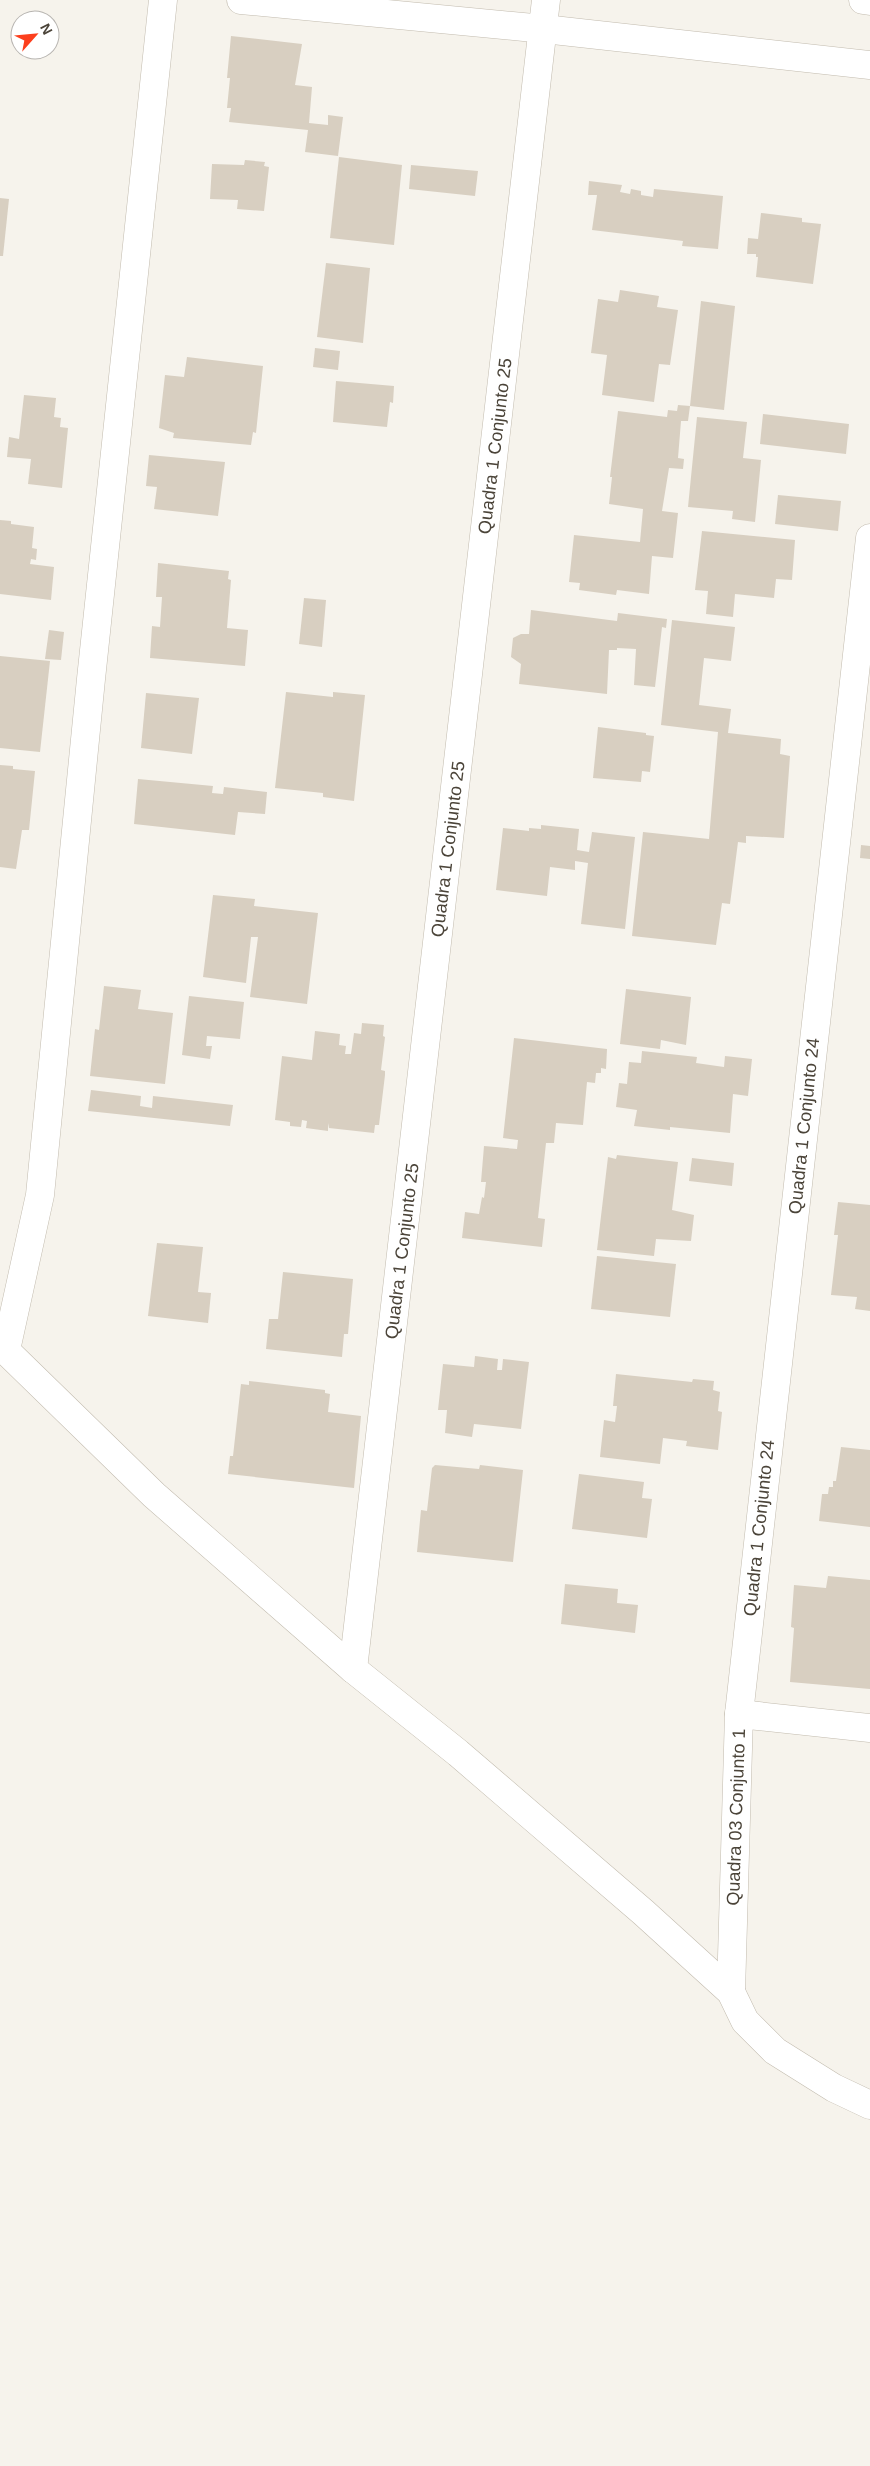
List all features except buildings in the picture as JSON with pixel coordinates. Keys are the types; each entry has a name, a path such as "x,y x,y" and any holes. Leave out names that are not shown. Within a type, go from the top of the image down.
{"street":[{"path":"163,0 93,659 40,1195 3,1348 154,1495 353,1669 458,1752 571,1847 731,1992 745,2021 775,2051 834,2088 870,2105"},
{"path":"241,0 544,29 870,65"},
{"name":"Quadra 1 Conjunto 25","path":"353,1669 546,0"},
{"path":"863,0 870,1"},
{"name":"Quadra 1 Conjunto 24","path":"739,1714 870,538"},
{"name":"Quadra 03 Conjunto 1","path":"731,1992 739,1714 870,1728"}]}
